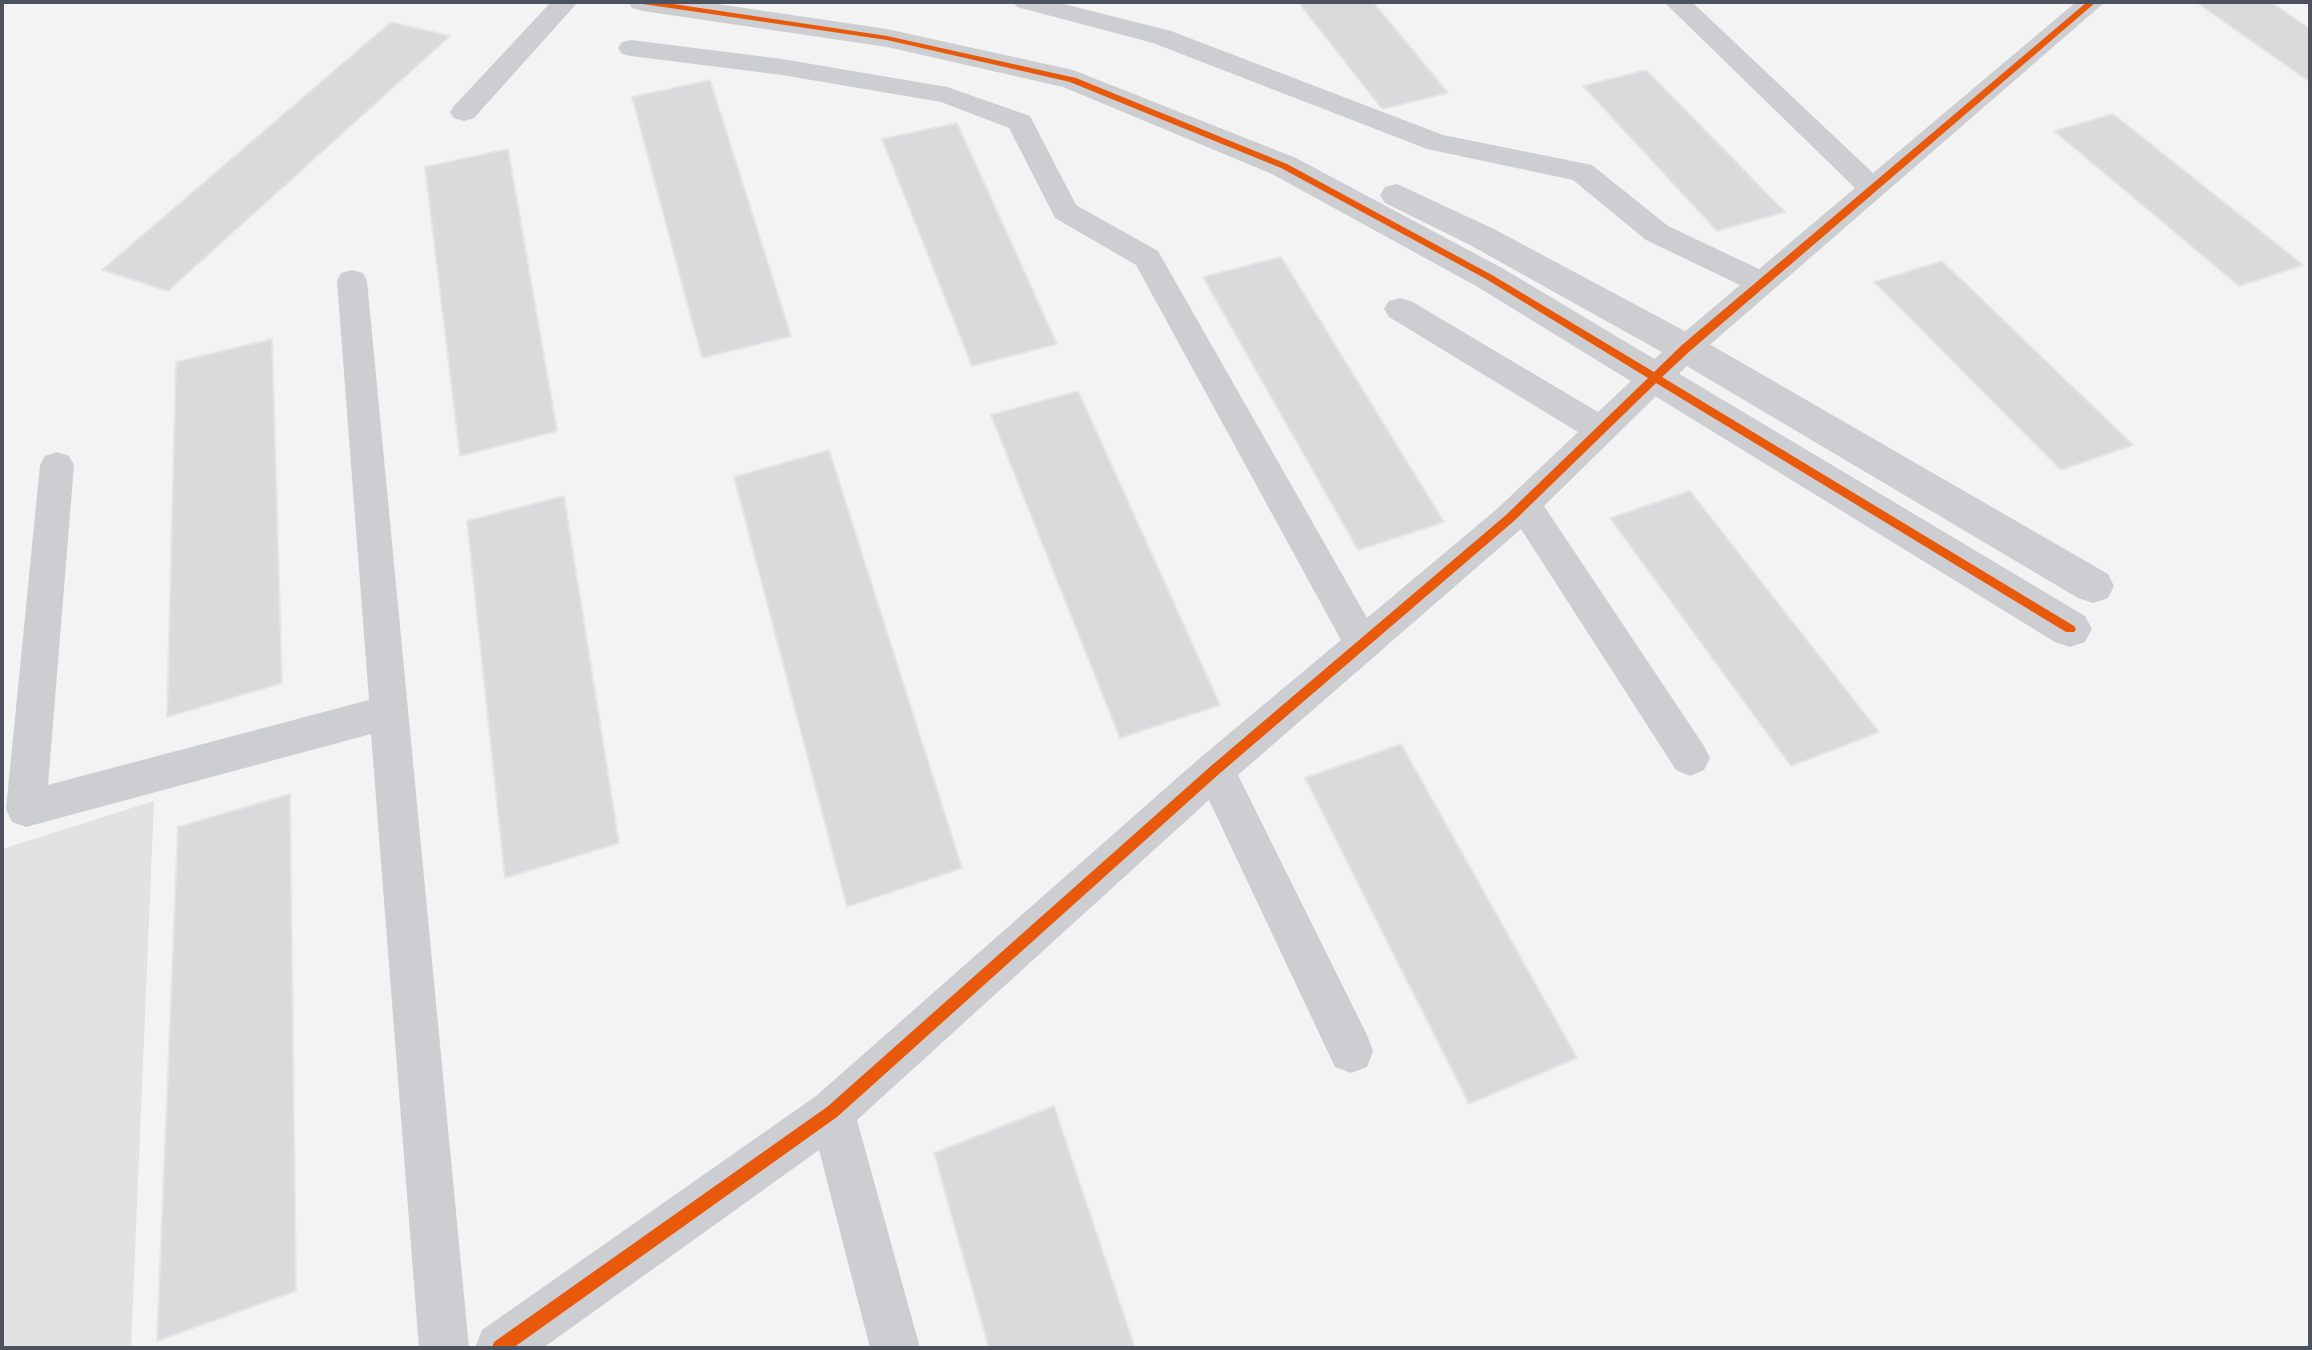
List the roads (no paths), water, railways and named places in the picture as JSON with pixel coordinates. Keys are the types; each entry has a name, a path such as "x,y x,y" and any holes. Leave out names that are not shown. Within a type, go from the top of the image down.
{"street":[{"path":"464,112 565,2"},
{"path":"643,2 887,38 1073,80 1284,166 1489,277 2070,629"},
{"path":"790,2 955,28 1047,50 1137,80 1257,128 1482,237 1686,348 2093,586"},
{"path":"1026,2 1162,37 1437,143 1582,172 1657,233 1763,283"},
{"path":"1677,2 1873,189"},
{"path":"500,1348 832,1112 1215,770 1524,504 1686,348 2092,2"},
{"path":"631,48 782,67 947,95 1020,122 1065,211 1147,258 1362,644"},
{"path":"352,281 444,1348"},
{"path":"1400,309 1601,430"},
{"path":"57,465 26,809 389,712"},
{"path":"1524,504 1690,758"},
{"path":"1215,770 1351,1051"},
{"path":"832,1112 895,1348"}]}
